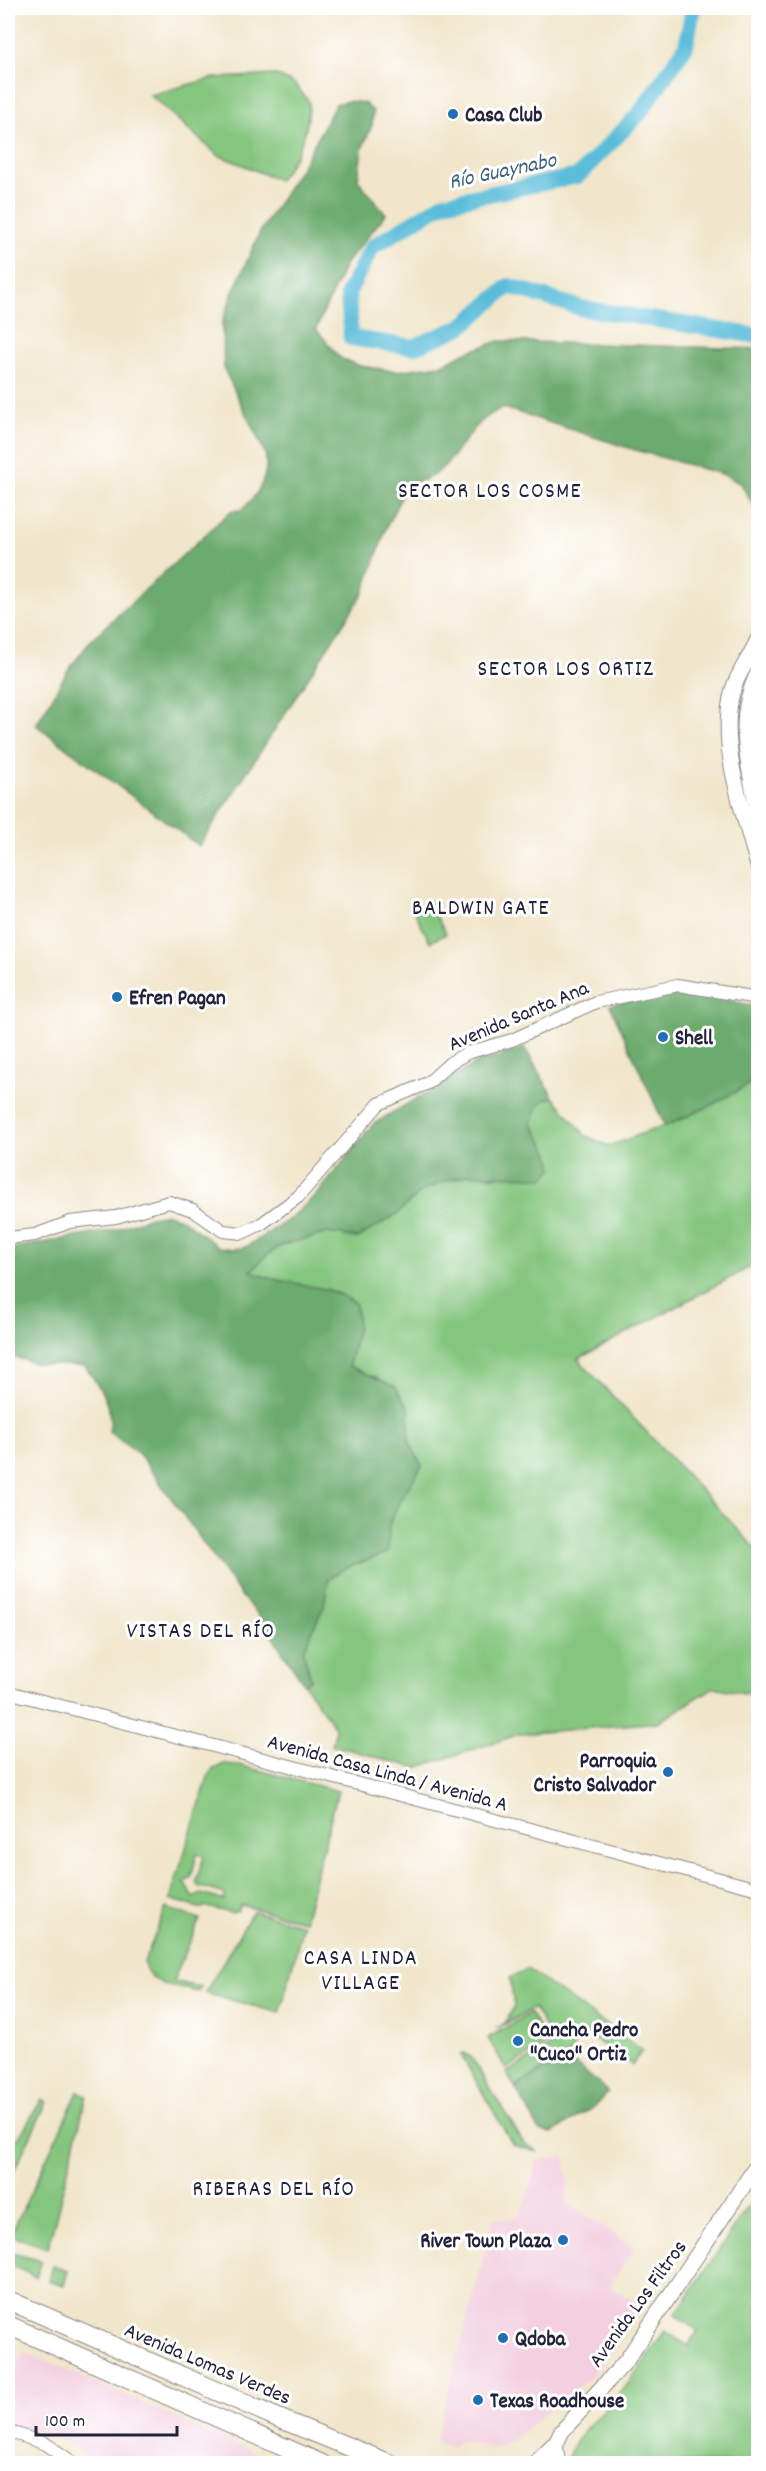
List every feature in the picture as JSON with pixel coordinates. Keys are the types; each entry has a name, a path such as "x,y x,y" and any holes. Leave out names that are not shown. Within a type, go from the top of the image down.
{"highway":[{"name":"Avenida Lomas Verdes","path":"8,2300 278,2418 391,2463"},
{"path":"8,2325 321,2463"},
{"path":"536,2463 555,2455"}],"main road":[{"path":"759,639 736,681 728,719 734,768 759,866"},
{"path":"759,673 751,688 743,720 759,814"},
{"name":"Avenida Los Filtros","path":"547,2463 555,2455 562,2431 626,2361 759,2164"}],"street":[{"name":"Avenida Santa Ana","path":"8,1238 35,1235 70,1222 116,1217 169,1202 193,1210 223,1231 242,1233 261,1224 298,1197 379,1104 428,1083 450,1063 467,1053 512,1040 596,1002 678,985 759,998"},
{"name":"Avenida Casa Linda / Avenida A","path":"8,1692 759,1889"},
{"path":"8,2431 46,2445 75,2463"}],"shaded area":[{"name":"River Town Plaza","path":"565,2156 568,2184 566,2202 634,2248 610,2286 641,2306 591,2376 511,2441 496,2449 459,2440 454,2447 435,2442 494,2217 508,2219 518,2216 526,2200 537,2160"},
{"path":"24,2351 279,2463 97,2463 65,2441 45,2433 8,2425 8,2387"}],"green space":[{"path":"276,75 295,84 309,102 305,134 292,162 279,180 218,155 150,95 213,78"},
{"path":"348,101 364,103 373,111 372,125 362,149 358,180 386,214 346,263 316,329 340,358 360,366 396,371 441,365 467,352 499,341 758,349 758,513 741,484 725,475 632,449 504,408 490,415 478,425 437,473 424,480 408,483 387,526 364,592 199,846 36,725 67,672 91,640 231,511 241,510 261,485 266,470 265,453 224,369 222,323 260,232 302,166 336,104"},
{"path":"428,901 446,934 430,942 413,909"},
{"path":"677,991 758,1006 758,1079 710,1106 665,1126 610,1005"},
{"path":"525,1048 553,1097 541,1103 536,1110 532,1124 550,1154 553,1169 544,1178 470,1174 440,1183 422,1191 397,1214 358,1238 328,1233 282,1245 265,1256 251,1271 278,1280 331,1291 356,1304 358,1326 349,1366 395,1386 409,1409 409,1441 422,1466 400,1500 389,1524 388,1552 341,1570 328,1580 324,1605 303,1651 311,1680 304,1684 256,1612 243,1598 140,1455 109,1432 110,1415 104,1397 85,1366 38,1364 14,1357 8,1365 8,1249 115,1230 150,1217 168,1214 183,1220 219,1247 234,1249 246,1247 290,1219 320,1191 373,1124 475,1064"},
{"path":"758,1079 758,1263 578,1359 758,1551 758,1679 755,1695 714,1687 659,1722 520,1734 416,1768 332,1745 336,1729 304,1684 311,1679 303,1651 324,1605 328,1580 341,1570 387,1552 389,1524 400,1500 422,1466 409,1441 409,1409 377,1377 364,1374 349,1366 356,1304 328,1290 279,1281 251,1272 265,1256 282,1245 328,1233 358,1238 397,1214 422,1191 440,1183 470,1174 496,1177 550,1154 532,1124 538,1106 548,1098 553,1097 586,1136 609,1146 682,1119"},
{"path":"224,1764 239,1765 338,1791 304,1921 241,1905 238,1911 231,1913 204,1906 202,1909 170,1899 212,1770","holes":["197,1854 204,1856 196,1882 198,1886 225,1894 224,1900 201,1894 194,1898 184,1883 191,1878"]},
{"path":"166,1908 200,1919 173,1981 201,1987 198,1992 157,1981 146,1970 144,1962"},
{"path":"253,1911 303,1925 280,2013 205,1993"},
{"path":"527,1969 642,2050 632,2065 584,2032 567,2056 515,2087 506,2073 555,2044 534,2008 496,2029 506,2022 514,2006 510,1978"},
{"name":"Cancha Pedro \"Cuco\" Ortiz","path":"530,2013 548,2044 506,2069 488,2038"},
{"path":"465,2053 471,2057 523,2142 538,2152 513,2145 461,2055"},
{"path":"567,2056 608,2092 593,2108 552,2133 540,2131 515,2087"},
{"path":"78,2092 87,2095 48,2248 12,2236 12,2232"},
{"path":"42,2099 47,2102 8,2183 8,2150 14,2138 18,2139"},
{"path":"758,2192 758,2463 566,2463 575,2442 589,2424 622,2391 665,2331 688,2346 698,2331 675,2315"},
{"path":"8,2252 42,2261 36,2277 8,2264"},
{"path":"52,2266 68,2271 64,2285 48,2281"}],"waterway":[{"name":"Río Guaynabo","path":"693,8 686,46 639,114 578,176 444,203 372,247 348,293 351,338 413,347 461,327 509,286 581,308 758,336"}],"place":[{"name":"Casa Club","path":"453,114"},
{"name":"Efren Pagan","path":"117,997"},
{"name":"Shell","path":"663,1037"},
{"name":"Parroquia Cristo Salvador","path":"668,1772"},
{"name":"Cancha Pedro \"Cuco\" Ortiz","path":"518,2041"},
{"name":"River Town Plaza","path":"563,2240"},
{"name":"Qdoba","path":"503,2338"},
{"name":"Texas Roadhouse","path":"478,2400"}],"district":[{"name":"SECTOR LOS COSME","path":"490,489"},
{"name":"SECTOR LOS ORTIZ","path":"566,667"},
{"name":"BALDWIN GATE","path":"481,906"},
{"name":"VISTAS DEL RÍO","path":"201,1629"},
{"name":"CASA LINDA VILLAGE","path":"361,1968"},
{"name":"RIBERAS DEL RÍO","path":"274,2187"}]}
